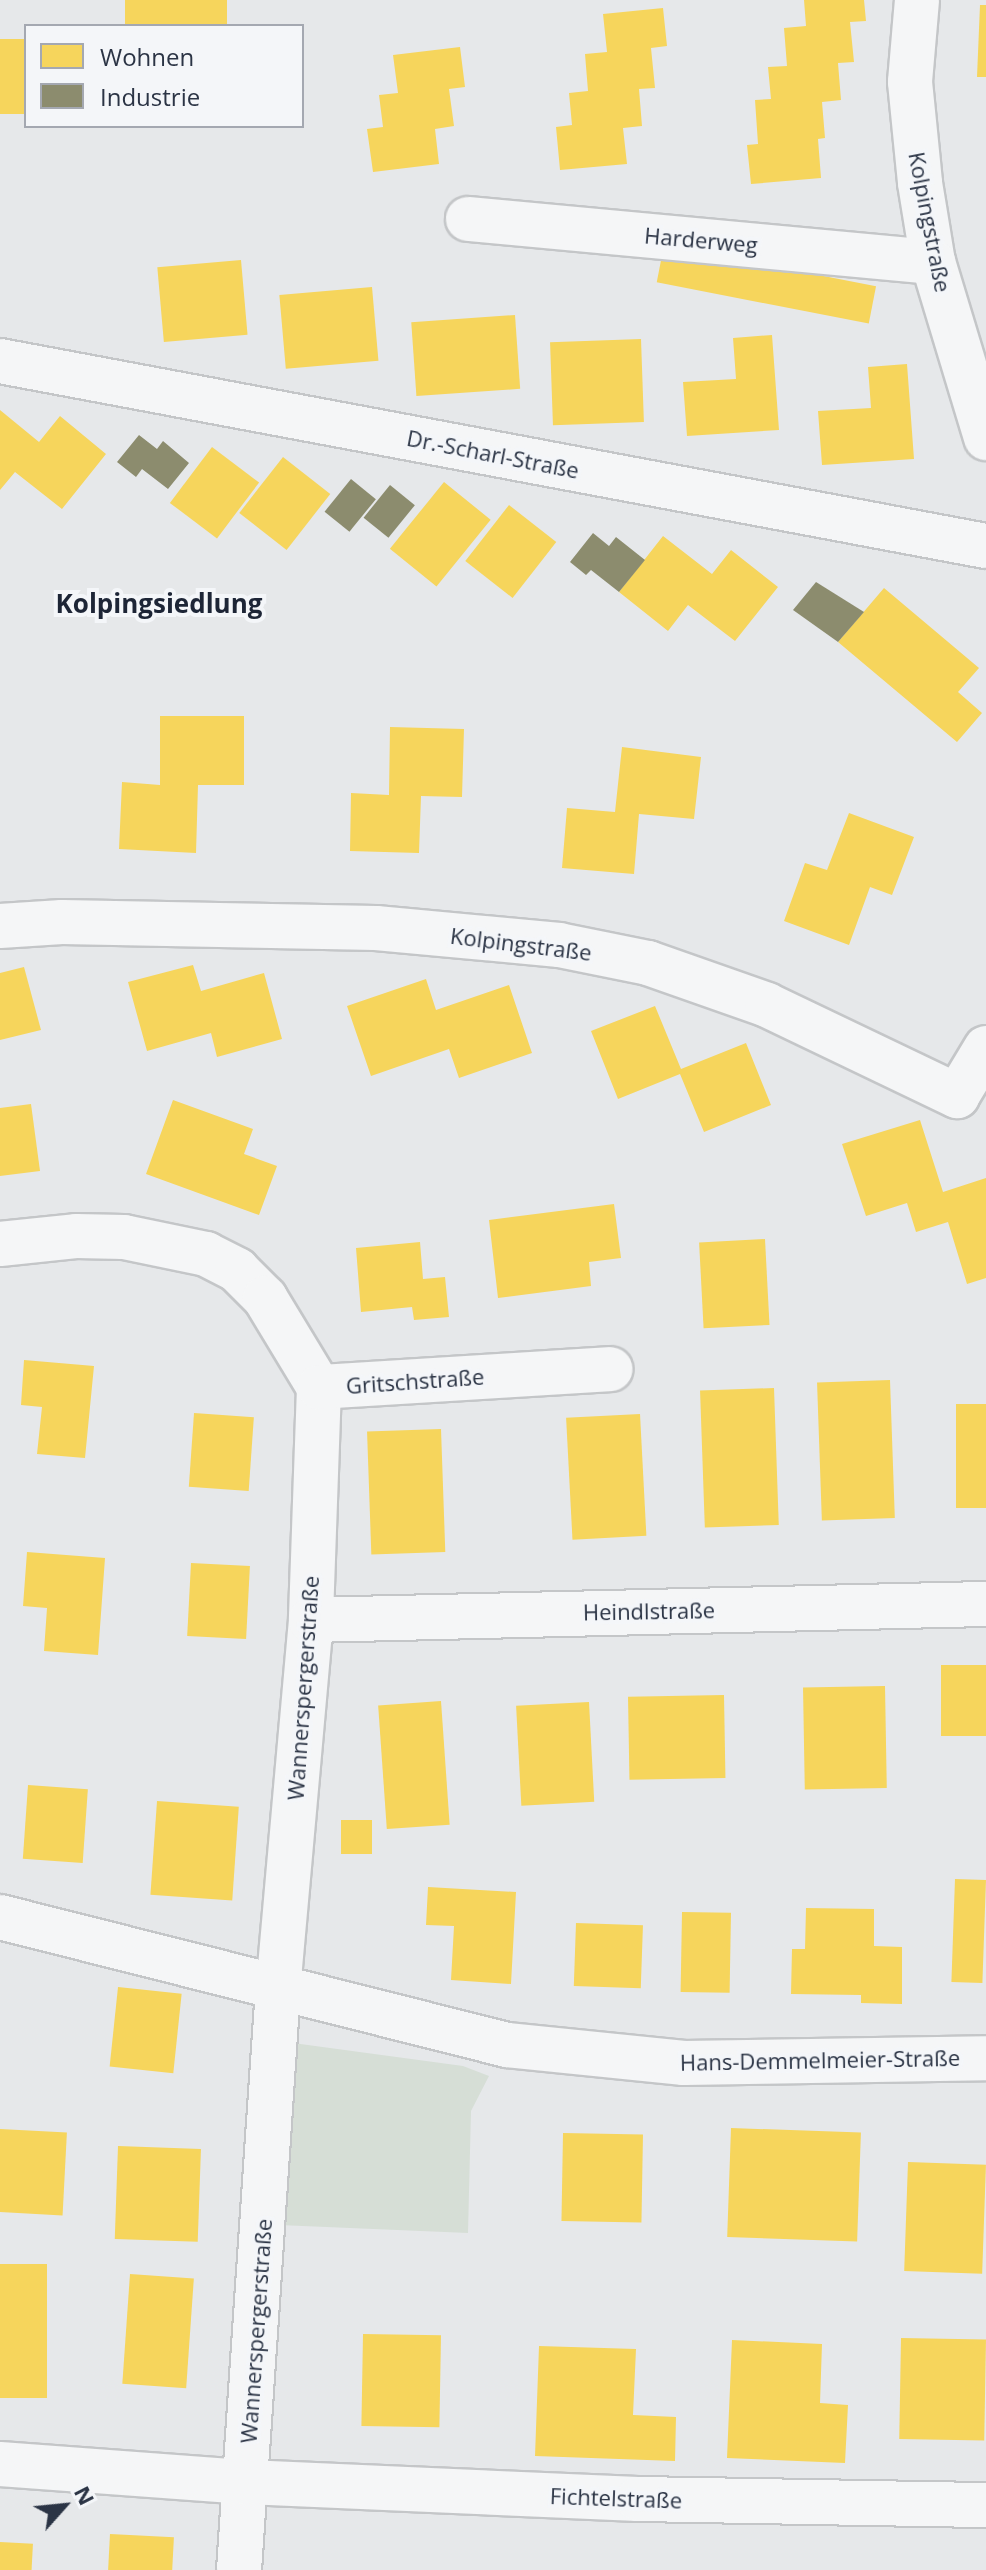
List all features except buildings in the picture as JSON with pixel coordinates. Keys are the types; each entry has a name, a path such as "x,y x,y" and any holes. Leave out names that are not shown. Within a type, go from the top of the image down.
{"street":[{"name":"Kolpingstraße","path":"917,0 910,82 933,262 986,438"},
{"name":"Harderweg","path":"468,219 933,262"},
{"name":"Dr.-Scharl-Straße","path":"0,361 986,546"},
{"name":"Kolpingstraße","path":"0,926 62,922 376,928 559,945 648,963 767,1005 957,1096 986,1048"},
{"name":"Gritschstraße","path":"0,1244 76,1236 124,1237 206,1254 237,1270 265,1298 319,1387 610,1369"},
{"name":"Wannerspergerstraße","path":"239,2570 278,1989 311,1620 319,1387"},
{"name":"Heindlstraße","path":"311,1620 986,1604"},
{"path":"0,1917 278,1989"},
{"name":"Hans-Demmelmeier-Straße","path":"278,1989 507,2045 621,2059 810,2065 986,2058"},
{"path":"0,2464 246,2482"},
{"name":"Fichtelstraße","path":"246,2482 638,2499 986,2505"}],"shaded area":[{"path":"293,2043 463,2066 489,2076 471,2111 468,2233 279,2225"}],"district":[{"name":"Kolpingsiedlung","path":"159,604"}]}
